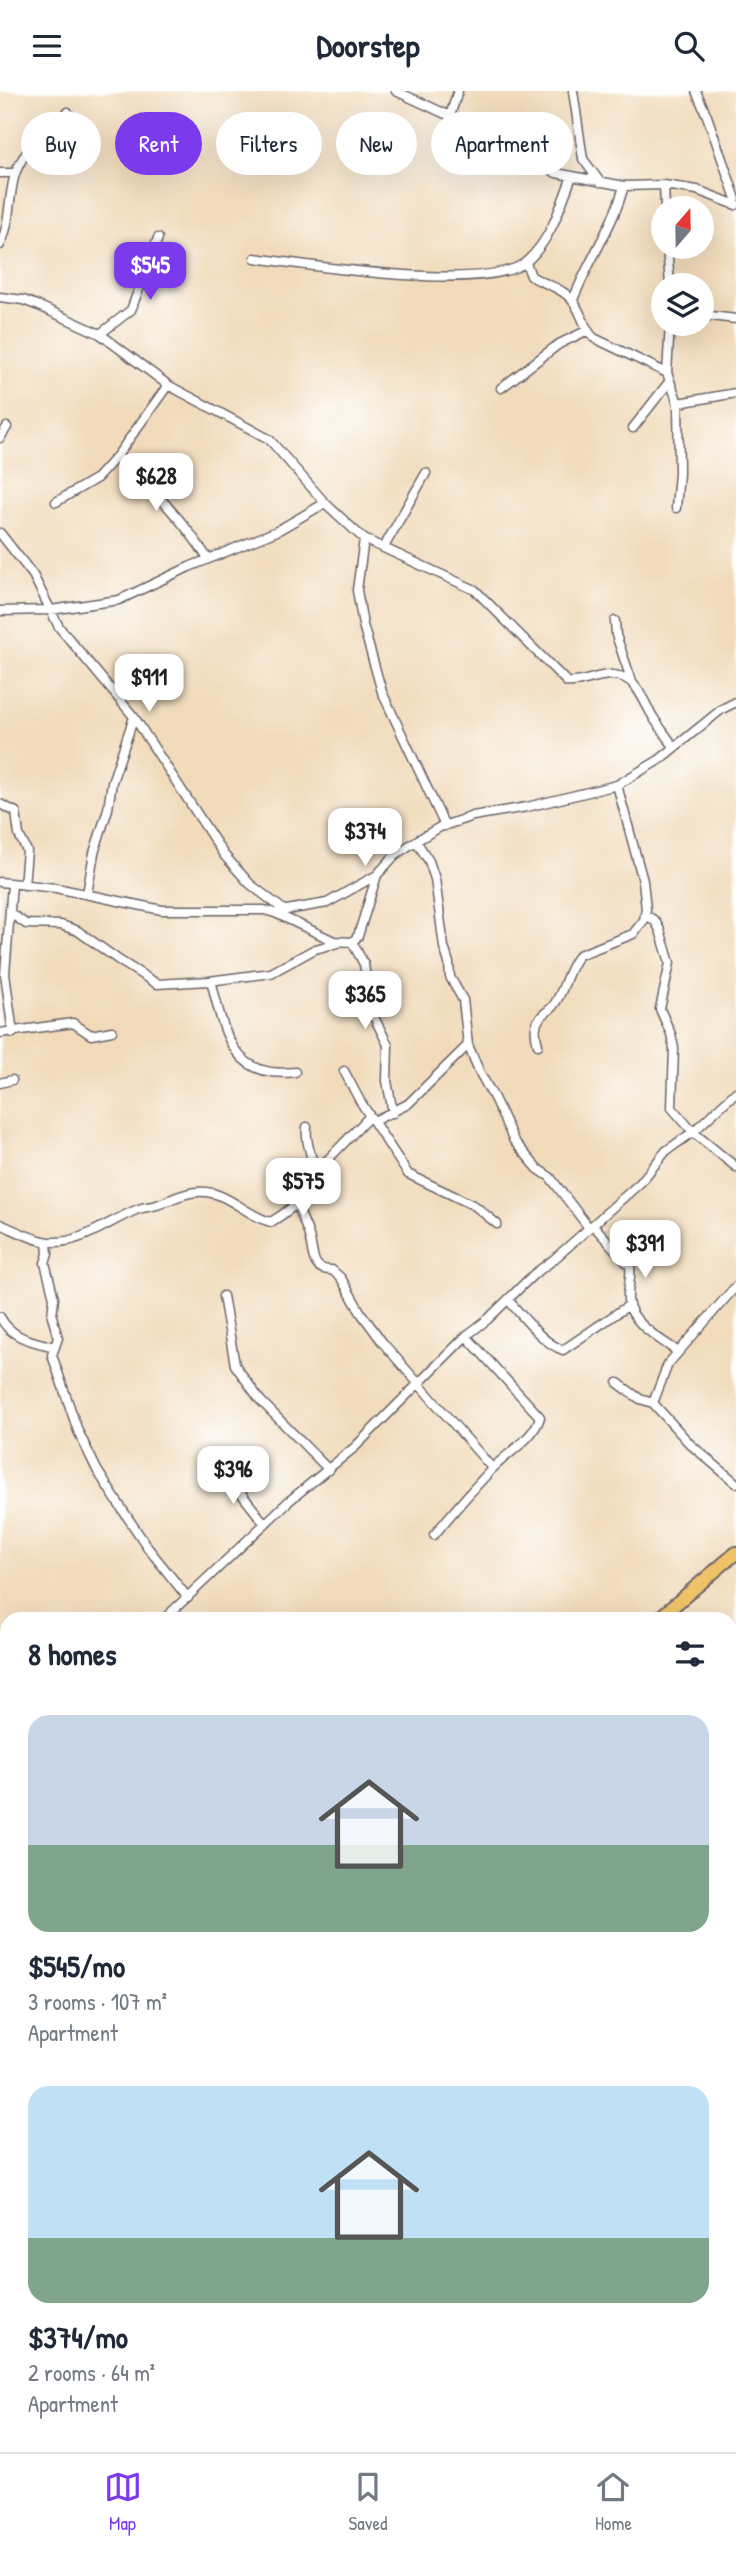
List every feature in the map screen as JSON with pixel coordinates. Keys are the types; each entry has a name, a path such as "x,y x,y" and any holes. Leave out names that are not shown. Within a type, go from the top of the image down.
{"main road":[{"path":"667,1612 734,1558"}],"street":[{"path":"396,91 441,112"},
{"path":"451,112 458,91"},
{"path":"573,91 583,159 600,182"},
{"path":"696,91 736,199"},
{"path":"0,245 8,219 16,173 21,164"},
{"path":"0,173 16,173"},
{"path":"567,175 624,186 664,185 697,190 736,205"},
{"path":"255,258 384,275 473,275 509,271 526,263 537,250 555,221 572,176"},
{"path":"664,185 664,196"},
{"path":"573,300 592,256 610,227 624,186"},
{"path":"100,334 131,310 158,239"},
{"path":"526,263 531,276 573,300 586,331 603,344 668,378"},
{"path":"0,297 23,300 100,334 168,385 269,439 325,503 365,538 475,590 567,682 608,675 616,675 632,682 638,687 654,719 674,747"},
{"path":"714,316 736,319"},
{"path":"501,388 559,344 586,331"},
{"path":"670,336 668,378 678,403 679,473 676,507"},
{"path":"633,428 668,378"},
{"path":"56,502 97,478 117,456 168,385"},
{"path":"678,403 736,393"},
{"path":"0,438 7,427"},
{"path":"117,456 173,510 208,559"},
{"path":"384,547 426,473"},
{"path":"0,611 51,610 120,600 208,559 277,531 325,503"},
{"path":"0,533 33,575 59,627 134,717 224,855 279,911 322,937 340,943"},
{"path":"365,538 357,590 363,625 389,711 428,786 445,826"},
{"path":"615,621 616,635 632,682"},
{"path":"0,882 87,894 180,912 247,909 279,911 327,904 377,875 395,855 416,841 445,826 473,816 527,807 617,785 637,775 722,709 736,702"},
{"path":"87,894 94,853 108,809 111,782 134,717"},
{"path":"538,1045 535,1035 538,1020 552,1007 562,992 574,960 579,955 634,934 644,920 646,897 643,881 617,785"},
{"path":"0,804 16,812 19,835 27,851 24,885"},
{"path":"416,841 429,861 435,879 444,947 450,965 450,977 463,1000 468,1045 514,1141 630,1266 629,1305 636,1317 678,1352"},
{"path":"10,913 26,924 54,924 78,931 157,984 209,981 271,973 315,949 352,942 358,936 377,875"},
{"path":"12,884 5,974 13,1033"},
{"path":"645,914 655,921 660,930 670,963 660,1009 674,1048 672,1106 694,1132 736,1167"},
{"path":"352,942 364,964 371,1011 388,1045 387,1081 393,1113"},
{"path":"209,981 231,1047 244,1062 262,1071 295,1072"},
{"path":"0,1033 73,1023 91,1035 112,1031"},
{"path":"0,1224 47,1242 73,1239 137,1209 198,1192 215,1193 270,1222 298,1203 312,1176 372,1119 393,1113 408,1104 468,1045"},
{"path":"344,1071 399,1163 410,1176 475,1206 497,1224"},
{"path":"0,1083 12,1080"},
{"path":"172,1612 289,1501 329,1470 466,1336 640,1183 674,1144 694,1132 736,1092"},
{"path":"307,1128 312,1176"},
{"path":"298,1203 316,1265 324,1270 332,1270 341,1278 371,1327 492,1468"},
{"path":"47,1242 48,1254 45,1263 54,1298 52,1316 58,1338 53,1358 87,1453 148,1548 188,1598"},
{"path":"653,1403 662,1373 736,1286"},
{"path":"223,1296 235,1365 260,1400 329,1470"},
{"path":"508,1300 538,1332 556,1348 563,1350 629,1305"},
{"path":"0,1317 13,1334 55,1347"},
{"path":"434,1535 492,1468 522,1442 539,1422 540,1417 466,1336"},
{"path":"618,1383 640,1399 653,1403 690,1444 736,1483"},
{"path":"222,1469 265,1524"}]}
